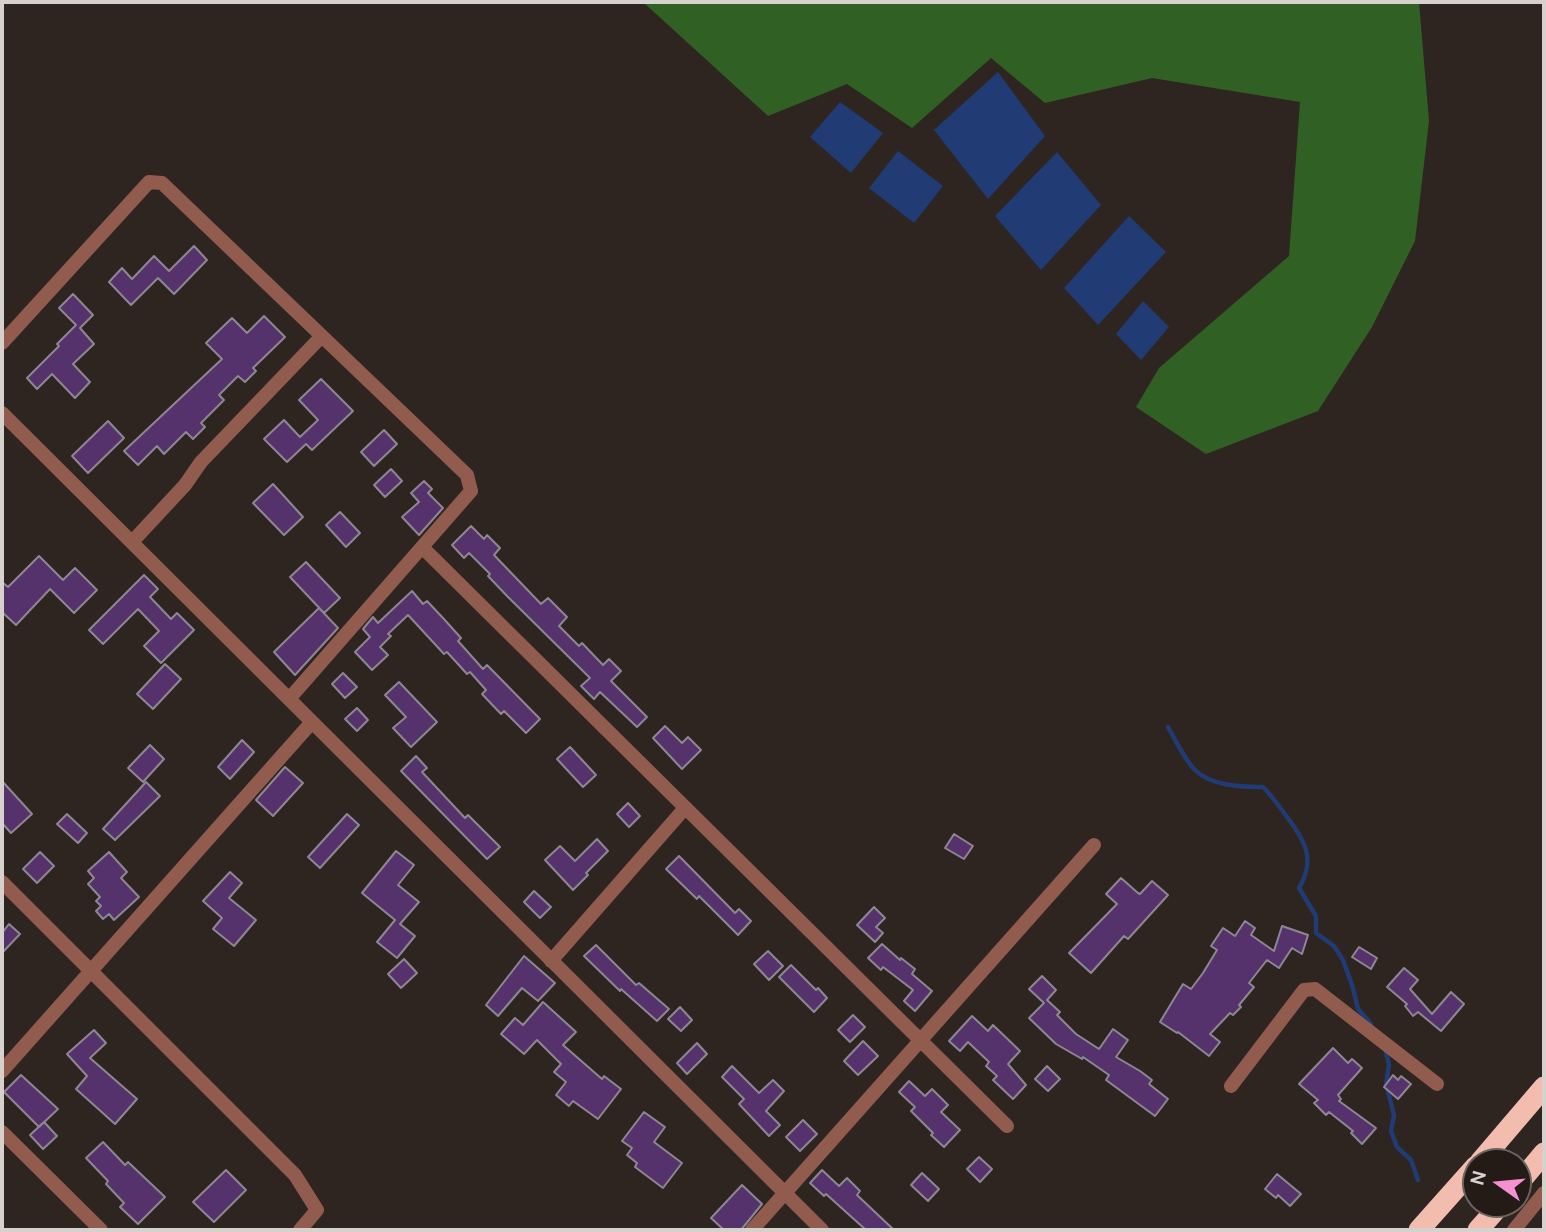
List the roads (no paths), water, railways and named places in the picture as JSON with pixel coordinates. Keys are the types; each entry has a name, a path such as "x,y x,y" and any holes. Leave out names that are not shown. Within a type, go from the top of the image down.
{"highway":[{"path":"1491,1148 1544,1087"},
{"path":"1532,1167 1544,1153"},
{"path":"1419,1230 1462,1182"}],"street":[{"path":"2,343 149,182 162,183 467,475 471,491 289,699"},
{"path":"132,542 185,485 201,462 321,337"},
{"path":"2,413 821,1230"},
{"path":"423,548 1007,1126"},
{"path":"2,1071 312,722"},
{"path":"551,961 685,808"},
{"path":"752,1230 1094,845"},
{"path":"2,882 295,1175 317,1210 300,1230"},
{"path":"1231,1086 1304,990 1309,988 1315,989 1437,1084"},
{"path":"2,1132 101,1230"},
{"path":"1514,1230 1544,1193"}],"water":[{"path":"998,72 1045,136 988,199 934,130"},
{"path":"840,102 883,133 851,173 810,137"},
{"path":"898,151 943,186 914,223 869,188"},
{"path":"1057,152 1101,205 1041,270 995,216"},
{"path":"1129,216 1166,252 1098,325 1064,288"},
{"path":"1143,301 1169,327 1141,360 1116,334"}],"waterway":[{"path":"1168,727 1195,770 1209,779 1227,784 1263,787 1293,826 1306,851 1307,868 1299,888 1316,916 1316,933 1334,946 1343,960 1358,1009 1371,1024"},
{"path":"1385,1048 1389,1065 1386,1084 1394,1115 1391,1131 1397,1147 1411,1160 1418,1180"}]}
